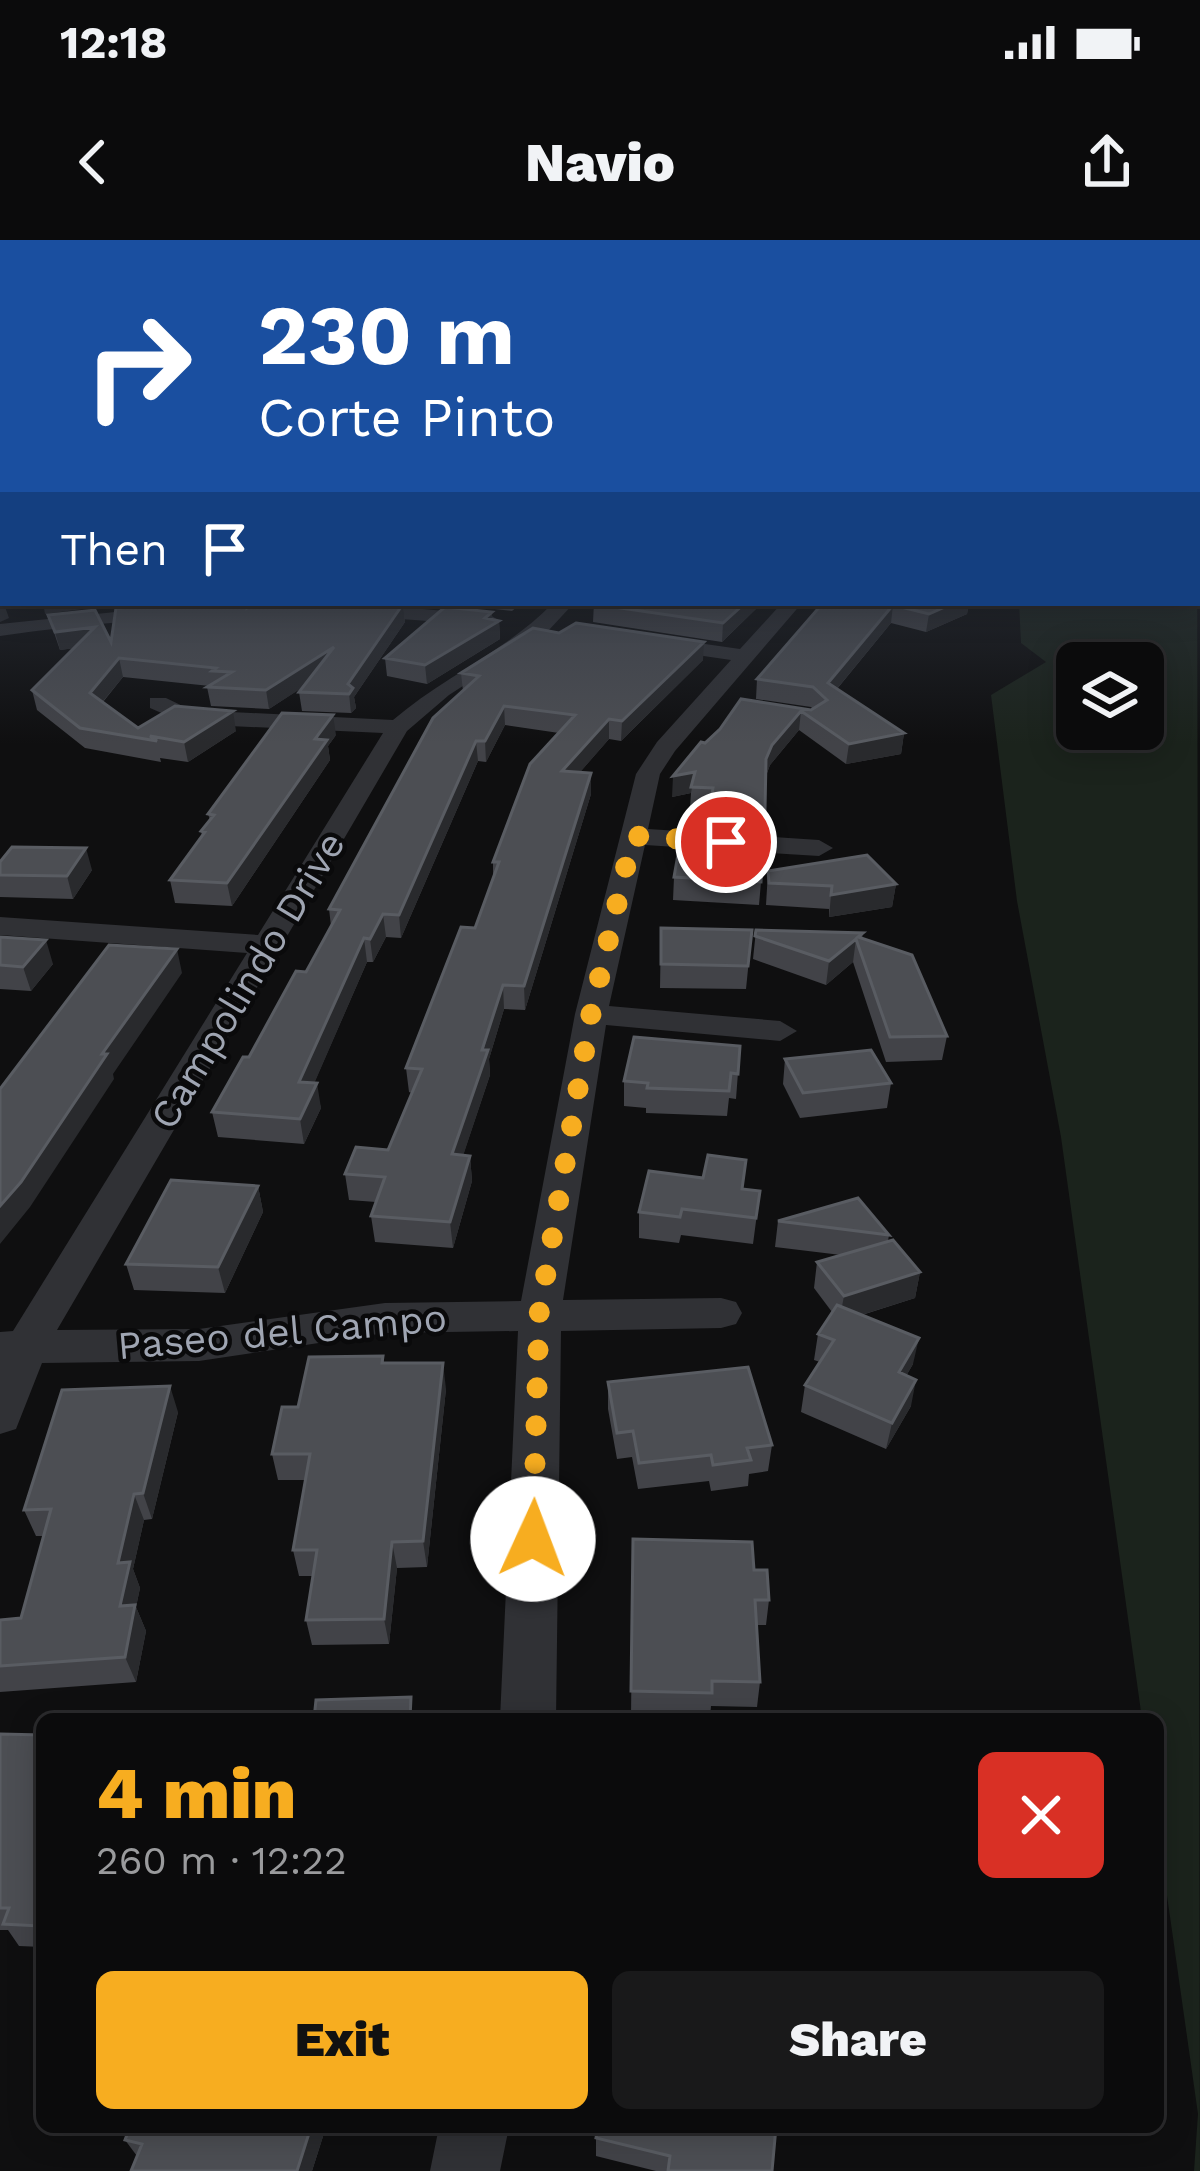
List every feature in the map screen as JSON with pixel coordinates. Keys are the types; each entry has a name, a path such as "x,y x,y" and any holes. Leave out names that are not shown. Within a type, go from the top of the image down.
{"street":[{"path":"0,630 117,613 213,606"},
{"path":"316,606 555,620"},
{"path":"528,1713 539,1314 591,1014 633,836 648,774 665,747 718,704 748,656 790,606"},
{"name":"Campolindo Drive","path":"0,1416 12,1348 269,945 398,727 441,690 555,620"},
{"path":"631,640 748,656"},
{"path":"158,703 188,717 398,727"},
{"path":"633,836 819,848"},
{"path":"0,926 269,945"},
{"path":"591,1014 780,1031"},
{"name":"Paseo del Campo","path":"12,1348 199,1345 385,1318 721,1313"},
{"path":"465,2171 473,2133"}],"shaded area":[{"path":"1019,606 1197,606 1200,2171 1194,2171 1198,2114 1164,1874 1164,1713 1141,1713 1061,1137 1017,901 991,695 1046,662 1021,643"}],"building":[{"path":"402,606 348,684 353,688 349,694 299,692 334,647 266,690 207,687 232,672 212,671 216,668 119,658 90,693 138,728 175,706 233,711 184,742 80,728 32,690 95,627 55,632 48,615 95,610 111,642 116,608"},
{"path":"607,606 742,606 723,623"},
{"path":"820,606 892,606 828,683 904,733 849,744 801,711 766,759 765,810 710,807 713,788 691,787 695,772 673,776 701,742 720,729 741,699 811,710 827,700 813,687 757,679"},
{"path":"897,606 947,606 929,614"},
{"path":"445,607 492,612 485,618 499,621 425,665 385,658"},
{"path":"576,623 704,642 622,721 609,719 562,771 591,773 524,986 503,985 482,1050 488,1050 452,1154 470,1156 450,1222 371,1216 385,1177 345,1174 356,1147 388,1150 422,1069 406,1068 461,927 475,928 499,862 493,862 530,764 575,715 504,706 485,741 476,741 399,915 383,914 370,939 364,938 299,1082 317,1083 300,1119 212,1112 243,1057 249,1057 296,971 306,972 340,910 329,909 433,718 479,676 461,673 533,628 559,633"},
{"path":"282,713 333,715 315,739 327,740 227,883 170,880 205,832 201,831 214,815 208,814"},
{"path":"705,831 764,835 761,882 674,877 680,843 702,845"},
{"path":"12,847 86,848 67,876 0,875 0,862"},
{"path":"867,855 896,884 831,895 832,886 769,883 768,871"},
{"path":"661,928 752,930 748,966 661,964"},
{"path":"756,930 863,933 858,937 912,955 947,1036 890,1037 856,939 829,961 755,936"},
{"path":"0,937 46,940 23,967 0,965"},
{"path":"109,945 177,949 102,1054 107,1054 21,1182 0,1206 0,1089"},
{"path":"634,1037 740,1046 738,1074 731,1073 729,1091 647,1088 648,1083 624,1081"},
{"path":"871,1050 891,1083 803,1093 785,1059"},
{"path":"708,1155 746,1160 742,1189 760,1191 756,1218 682,1209 680,1217 639,1212 649,1171 703,1178"},
{"path":"171,1180 258,1186 218,1267 126,1264"},
{"path":"858,1198 889,1235 778,1221"},
{"path":"893,1240 920,1272 844,1296 817,1262"},
{"path":"837,1305 919,1338 899,1372 916,1380 892,1423 805,1385 834,1340 818,1334"},
{"path":"383,1356 382,1363 443,1363 423,1541 392,1542 384,1619 306,1620 317,1550 293,1550 310,1454 272,1454 282,1407 298,1407 309,1357"},
{"path":"748,1367 772,1445 747,1448 751,1460 713,1465 711,1455 639,1463 633,1431 617,1433 608,1382"},
{"path":"170,1386 143,1493 134,1494 118,1563 130,1562 120,1606 135,1605 125,1657 0,1666 0,1620 21,1618 51,1509 24,1510 62,1390"},
{"path":"633,1539 752,1542 754,1570 767,1570 769,1600 755,1600 760,1682 712,1681 712,1693 631,1691"},
{"path":"411,1697 410,1713 315,1713 316,1700"},
{"path":"0,1734 36,1735 36,1926 3,1924 9,1908 0,1908"},
{"path":"128,2133 309,2133 297,2171 131,2171 142,2144 125,2140"},
{"path":"597,2133 775,2133 772,2171 668,2171 670,2156 596,2138"}],"route":[{"path":"533,1539 539,1314 591,1014 633,836 726,842"}]}
